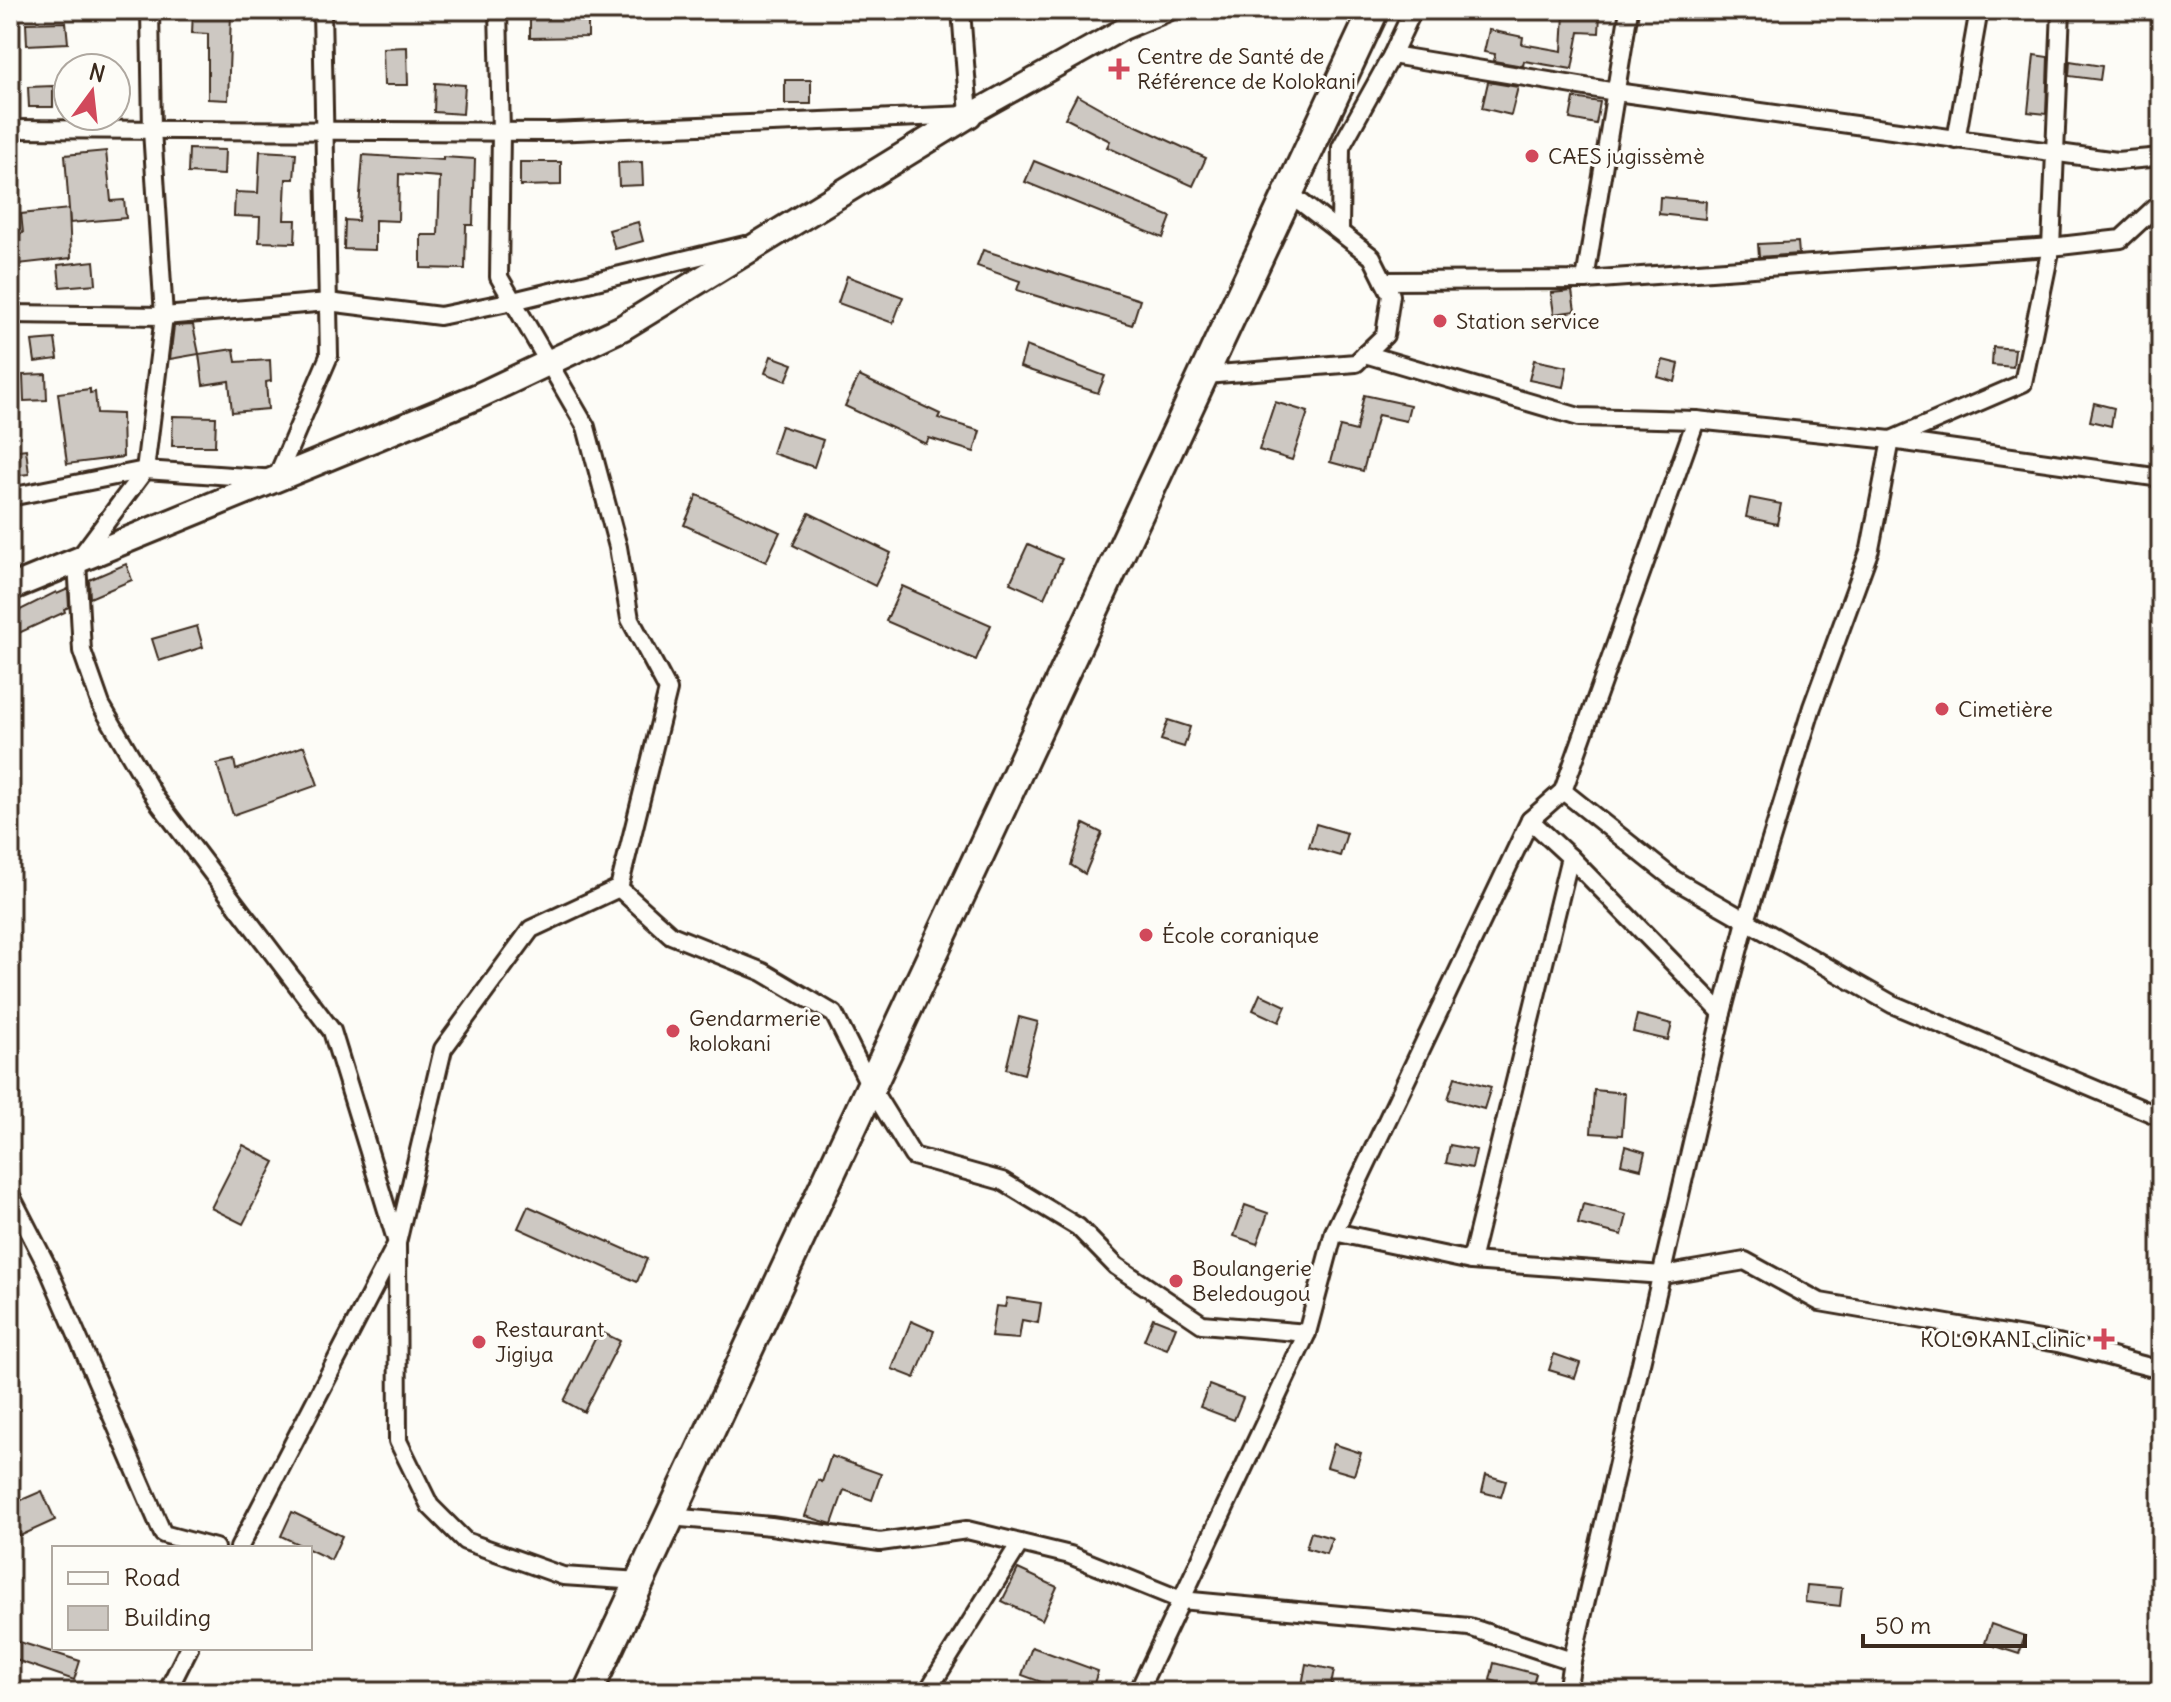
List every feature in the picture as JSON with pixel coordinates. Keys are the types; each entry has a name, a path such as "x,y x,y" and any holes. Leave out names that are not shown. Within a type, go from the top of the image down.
{"highway":[{"path":"588,1692 1374,10"}],"main road":[{"path":"10,588 476,397 622,328 969,115"}],"street":[{"path":"150,10 152,130 164,316 145,470 77,561 82,651 101,705 156,799 332,1031 397,1243 240,1546"},
{"path":"10,497 145,470 276,479 329,356 322,10"},
{"path":"498,10 501,132 499,277 586,427 618,547 630,619 668,690 619,888"},
{"path":"961,10 969,115"},
{"path":"10,129 501,132 969,115 1123,29 1168,10"},
{"path":"1340,231 1341,147 1413,10"},
{"path":"1585,280 1629,10"},
{"path":"1956,140 1979,10"},
{"path":"1891,440 2023,383 2051,247 2061,10"},
{"path":"1392,55 1616,92 1956,140 2117,161 2161,157"},
{"path":"1205,375 1356,363 1385,335 1391,295 1372,257 1289,193"},
{"path":"1384,281 1585,280 2051,247 2121,239 2161,202"},
{"path":"10,314 164,316 328,302 440,316 770,239"},
{"path":"1365,354 1579,417 1696,420 1891,440 2161,478"},
{"path":"1138,1692 1307,1333 1334,1232 1530,820 1563,791 1696,420"},
{"path":"1567,1692 1722,1013 1746,921 1812,707 1870,549 1891,440"},
{"path":"1563,791 1675,880 1892,1004 2161,1117"},
{"path":"1530,820 1722,1013"},
{"path":"1471,1261 1570,857"},
{"path":"619,888 671,935 763,972 834,1014 871,1088 913,1156 1002,1181 1078,1227 1116,1266 1202,1324 1307,1333"},
{"path":"619,888 531,929 443,1049 397,1243 398,1441 430,1506 465,1541 563,1576 640,1581"},
{"path":"10,1194 47,1266 163,1534 208,1546"},
{"path":"1334,1232 1471,1261 1663,1275 1745,1261 1820,1302 2058,1343 2161,1370"},
{"path":"670,1517 771,1526 880,1542 967,1530 1070,1555 1181,1600 1469,1627 1572,1661"},
{"path":"927,1692 1020,1543"},
{"path":"167,1692 188,1650"}],"building":[{"path":"530,10 588,10 588,37 530,38"},
{"path":"193,12 231,14 228,100 208,99 208,34 192,33"},
{"path":"1564,14 1600,15 1599,33 1579,32 1572,69 1524,61 1523,66 1494,61 1495,54 1484,52 1489,30 1523,37 1522,44 1562,51"},
{"path":"66,22 68,43 27,45 26,23"},
{"path":"407,47 408,85 384,85 383,48"},
{"path":"2034,55 2048,57 2046,114 2028,112"},
{"path":"2070,61 2102,66 2100,80 2069,76"},
{"path":"785,80 811,80 811,104 785,104"},
{"path":"1488,82 1518,87 1511,115 1482,108"},
{"path":"435,83 465,85 463,114 434,112"},
{"path":"52,86 52,107 29,107 28,87"},
{"path":"1077,95 1206,158 1193,186 1107,147 1110,141 1065,118"},
{"path":"1574,98 1600,102 1596,124 1570,119"},
{"path":"189,149 225,150 224,175 188,173"},
{"path":"106,151 111,201 124,200 126,218 70,223 65,155"},
{"path":"260,151 296,153 294,179 286,179 284,220 296,220 295,243 259,242 260,217 234,216 235,192 258,193"},
{"path":"363,155 475,159 473,225 466,225 465,269 421,268 421,235 438,235 440,177 399,174 398,221 375,220 375,250 344,249 345,220 358,221"},
{"path":"1034,161 1171,217 1163,238 1025,182"},
{"path":"520,162 561,162 561,185 520,186"},
{"path":"642,162 643,185 619,186 618,163"},
{"path":"1660,197 1706,201 1705,219 1659,214"},
{"path":"69,209 71,258 10,265 10,235 23,233 21,214"},
{"path":"638,222 643,241 615,249 609,230"},
{"path":"1798,242 1799,254 1759,257 1758,244"},
{"path":"983,250 1140,300 1132,325 1017,290 1020,281 977,266"},
{"path":"94,261 96,284 60,287 58,265"},
{"path":"847,276 903,297 893,323 838,303"},
{"path":"1572,291 1575,311 1554,314 1551,293"},
{"path":"193,325 199,354 170,359 174,326"},
{"path":"55,339 58,359 35,362 32,341"},
{"path":"1026,346 1105,376 1098,393 1020,367"},
{"path":"1993,347 2015,349 2013,367 1992,365"},
{"path":"234,349 236,362 270,360 271,381 266,382 268,409 232,412 229,381 203,385 199,354"},
{"path":"771,356 793,364 786,381 765,373"},
{"path":"1534,360 1567,367 1563,387 1529,380"},
{"path":"1663,360 1679,364 1675,382 1658,377"},
{"path":"46,374 47,400 24,401 23,375"},
{"path":"859,376 940,414 938,418 980,431 974,452 929,438 926,444 845,406"},
{"path":"90,389 90,393 95,392 97,413 122,414 123,457 67,464 58,393"},
{"path":"1364,395 1410,405 1406,421 1378,415 1363,471 1330,462 1340,427 1356,431"},
{"path":"1275,402 1308,412 1292,460 1259,450"},
{"path":"2094,403 2114,408 2111,426 2090,421"},
{"path":"173,416 216,417 215,446 172,446"},
{"path":"781,426 823,440 814,467 772,453"},
{"path":"26,449 29,474 10,476 10,451"},
{"path":"697,495 780,532 766,562 684,525"},
{"path":"1750,498 1781,504 1777,524 1746,517"},
{"path":"809,513 891,553 875,586 793,545"},
{"path":"1028,544 1062,559 1044,598 1010,583"},
{"path":"126,564 132,580 90,598 89,580"},
{"path":"902,586 991,625 976,660 886,621"},
{"path":"68,589 69,607 64,609 65,612 10,637 10,615"},
{"path":"197,626 203,647 159,661 152,639"},
{"path":"1168,720 1190,727 1184,747 1161,740"},
{"path":"304,746 318,785 233,815 217,764 234,760 236,770"},
{"path":"1084,824 1102,833 1085,874 1071,865"},
{"path":"1316,824 1347,833 1340,856 1309,847"},
{"path":"1260,994 1286,1006 1279,1022 1253,1010"},
{"path":"1637,1015 1672,1024 1668,1040 1633,1032"},
{"path":"1019,1017 1038,1022 1024,1074 1006,1069"},
{"path":"1455,1077 1491,1087 1484,1109 1448,1099"},
{"path":"1594,1090 1625,1093 1622,1135 1591,1133"},
{"path":"243,1145 275,1162 243,1224 211,1208"},
{"path":"1450,1145 1476,1150 1472,1168 1446,1163"},
{"path":"1625,1146 1645,1152 1641,1169 1621,1164"},
{"path":"1583,1204 1627,1215 1622,1235 1578,1224"},
{"path":"1245,1205 1268,1213 1257,1244 1234,1236"},
{"path":"528,1206 647,1259 637,1282 518,1228"},
{"path":"1007,1298 1041,1303 1038,1323 1022,1320 1019,1339 991,1337 996,1306 1005,1307"},
{"path":"1153,1318 1176,1327 1167,1349 1144,1340"},
{"path":"911,1321 934,1331 915,1378 892,1369"},
{"path":"599,1331 620,1341 584,1412 564,1401"},
{"path":"1554,1354 1580,1363 1575,1378 1549,1370"},
{"path":"1209,1385 1243,1398 1234,1420 1200,1407"},
{"path":"1334,1444 1361,1453 1354,1475 1327,1467"},
{"path":"831,1456 881,1474 872,1500 844,1490 832,1524 805,1516"},
{"path":"1486,1475 1506,1481 1501,1497 1482,1492"},
{"path":"42,1491 55,1520 20,1536 10,1514 10,1505"},
{"path":"292,1512 342,1536 331,1560 312,1551 312,1546 302,1546 281,1536"},
{"path":"1311,1532 1332,1538 1326,1554 1306,1548"},
{"path":"1018,1569 1057,1587 1042,1620 1002,1601"},
{"path":"1807,1585 1842,1588 1840,1606 1805,1602"},
{"path":"1991,1624 2025,1636 2019,1654 1985,1643"},
{"path":"10,1639 80,1661 74,1680 10,1658"},
{"path":"1032,1647 1098,1671 1091,1692 1069,1692 1022,1675"},
{"path":"1494,1663 1536,1674 1531,1691 1490,1680"},
{"path":"1306,1664 1334,1670 1330,1691 1302,1685"}],"place":[{"name":"Centre de Santé de Référence de Kolokani","path":"1119,69"},
{"name":"CAES jugissèmè","path":"1532,156"},
{"name":"Station service","path":"1440,321"},
{"name":"Cimetière","path":"1942,709"},
{"name":"École coranique","path":"1146,935"},
{"name":"Gendarmerie kolokani","path":"673,1031"},
{"name":"Boulangerie Beledougou","path":"1176,1281"},
{"name":"KOLOKANI clinic","path":"2104,1339"},
{"name":"Restaurant Jigiya","path":"479,1342"}]}
